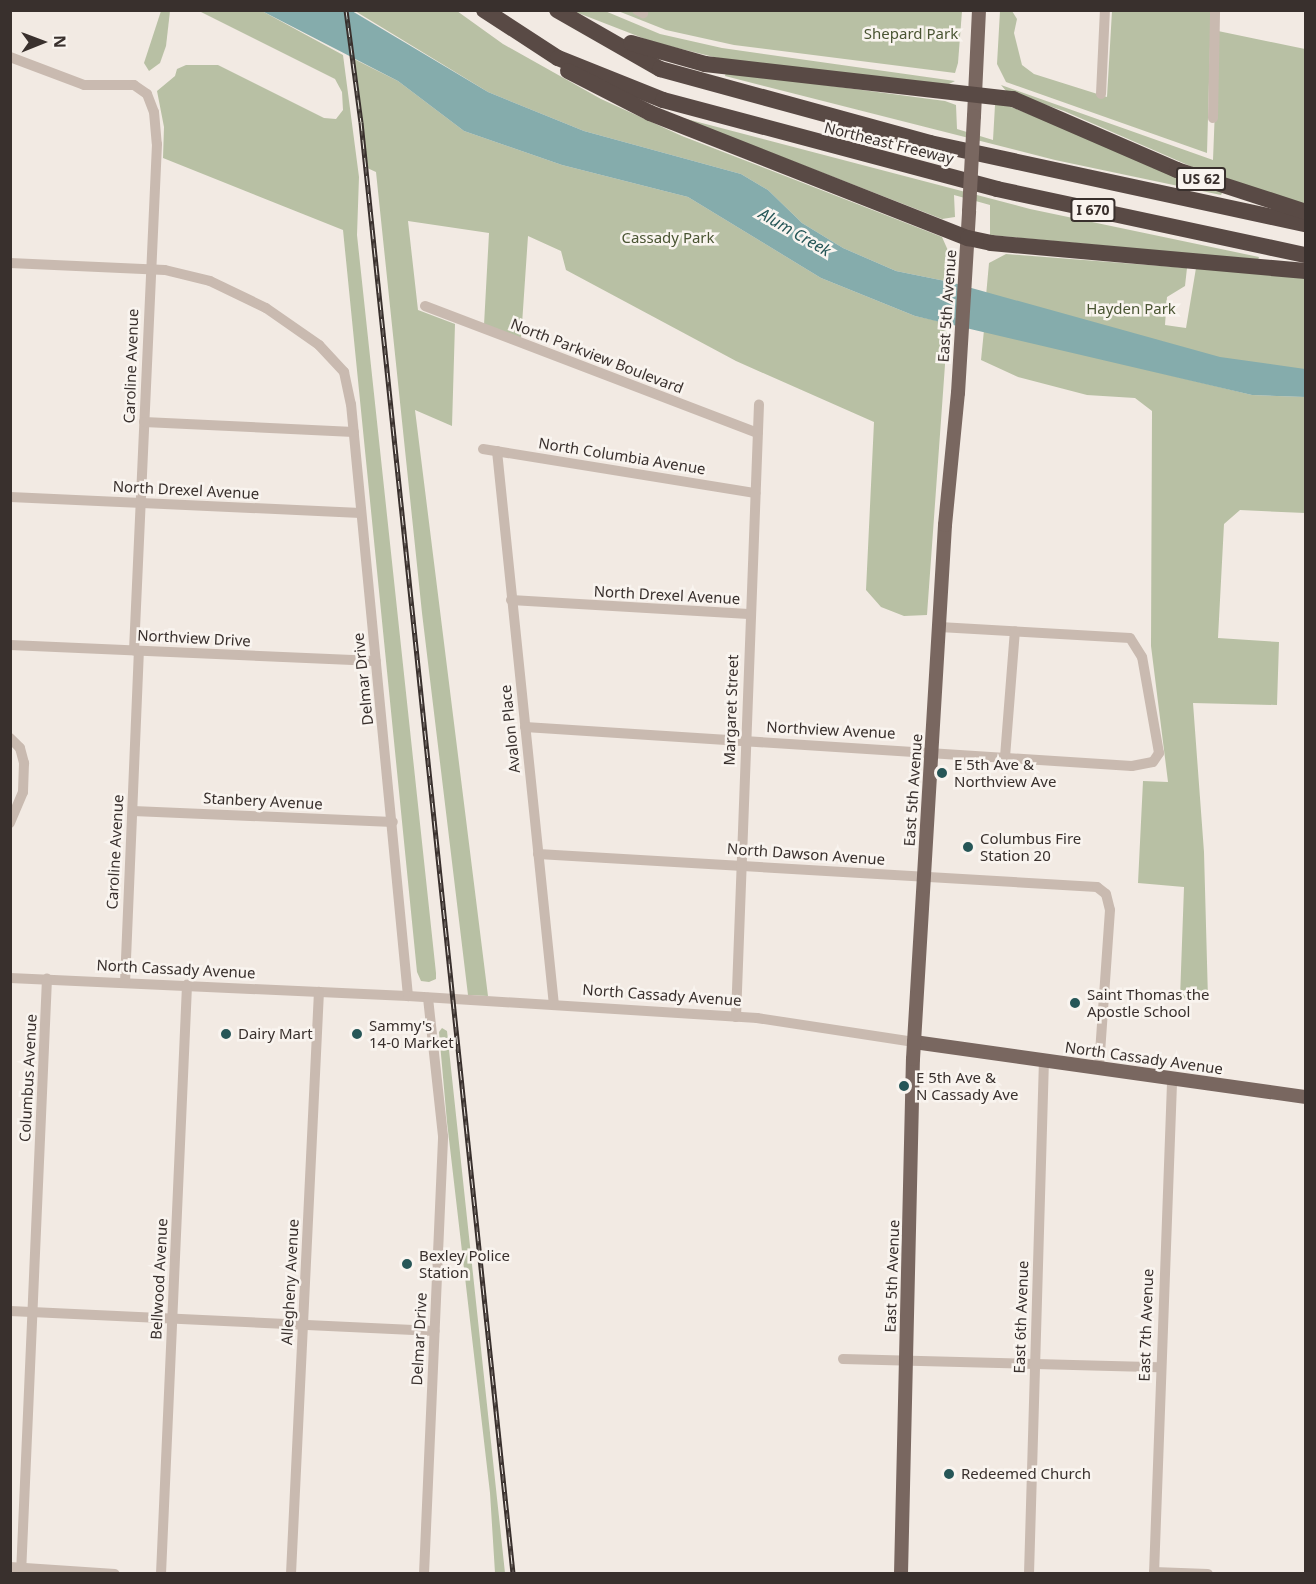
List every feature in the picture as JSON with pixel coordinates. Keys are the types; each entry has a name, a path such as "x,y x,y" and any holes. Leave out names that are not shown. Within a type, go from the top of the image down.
{"highway":[{"name":"Northeast Freeway","path":"484,10 508,29 558,58 663,100 729,120 997,189 1305,255"},
{"name":"Northeast Freeway","path":"557,10 660,69 769,100 995,158 1305,224"},
{"path":"580,22 653,51 705,64 879,86 975,92"},
{"path":"508,29 558,66 615,98 968,238 990,243 1305,271"},
{"name":"US 62","path":"975,92 1013,99 1177,170 1305,212"}],"main road":[{"name":"East 5th Avenue","path":"901,1574 914,1042 939,627 960,367 979,10"},
{"name":"North Cassady Avenue","path":"914,1042 1305,1097"}],"street":[{"path":"1101,94 1105,10"},
{"path":"1213,118 1215,10"},
{"name":"Caroline Avenue","path":"10,57 84,85 126,84 141,89 152,103 156,121 141,503 133,811 125,982"},
{"path":"10,263 150,269"},
{"name":"Delmar Drive","path":"150,269 193,276 237,292 266,308 338,361 347,383 354,432 393,822 408,996"},
{"name":"North Parkview Boulevard","path":"425,306 758,433"},
{"name":"Margaret Street","path":"736,1017 739,865 759,404"},
{"path":"144,422 354,432"},
{"name":"North Columbia Avenue","path":"483,449 755,493"},
{"name":"Avalon Place","path":"497,451 554,1005"},
{"name":"North Drexel Avenue","path":"10,497 361,513"},
{"name":"North Drexel Avenue","path":"511,600 749,614"},
{"path":"939,627 1015,631 1005,757"},
{"name":"Northview Avenue","path":"525,727 1132,765 1153,762 1160,742 1143,657 1136,641 1124,637 1015,631"},
{"name":"Northview Drive","path":"10,645 376,661"},
{"path":"10,738 20,748 24,763 23,792 10,823"},
{"name":"Stanbery Avenue","path":"133,811 393,822"},
{"name":"North Dawson Avenue","path":"538,854 1086,885 1106,894 1110,910 1099,1069"},
{"name":"North Cassady Avenue","path":"10,978 408,996 736,1017 914,1042"},
{"name":"Columbus Avenue","path":"17,1569 32,1312 47,979"},
{"name":"Bellwood Avenue","path":"161,1574 187,985"},
{"name":"Allegheny Avenue","path":"291,1574 319,992"},
{"name":"Delmar Drive","path":"424,1574 443,1136 428,998"},
{"name":"East 6th Avenue","path":"1029,1574 1044,1061"},
{"name":"East 7th Avenue","path":"1154,1573 1159,1367 1172,1078"},
{"path":"10,1311 435,1331"},
{"path":"843,1359 906,1363 1159,1367"},
{"path":"17,1569 115,1574"},
{"path":"1154,1573 1208,1574"}],"green space":[{"path":"161,11 170,11 166,46 160,63 149,71 144,63"},
{"path":"199,11 262,11 343,55 359,177 357,235 436,973 436,979 429,982 421,981 417,972 343,230 163,158 164,127 157,91 175,76 177,69 186,65 218,65 324,118 336,119 343,110 342,92 335,79"},
{"path":"355,11 457,11 503,44 601,99 682,136 942,237 950,255 950,282 896,271 843,248 802,223 768,190 741,174 584,131 488,92"},
{"path":"573,11 605,11 660,34 722,48 955,81 945,86 718,58 653,42"},
{"name":"Shepard Park","path":"618,11 962,11 958,63 955,73 734,45 666,30"},
{"path":"1000,11 1012,11 1017,19 1014,33 1022,65 1034,74 1107,97 1112,11 1211,11 1207,153 1006,82 997,64"},
{"path":"1218,31 1305,49 1305,207 1213,176 1064,111 1007,92 1001,85 1213,160"},
{"name":"Cassady Park","path":"354,59 398,81 464,131 562,165 688,197 821,278 915,316 948,323 927,615 904,616 881,607 866,590 874,422 736,361 566,270 561,251 528,236 521,339 484,325 489,233 408,221 418,310 455,324 452,426 415,410 488,996 468,995 422,613 376,172 365,167"},
{"path":"726,72 945,101 956,105 957,129 993,140 995,105 1006,105 1223,191 1221,195 1055,160 725,76"},
{"path":"679,117 1030,209 1259,257 1258,260 990,235 990,205 954,195 955,217 942,219"},
{"name":"Hayden Park","path":"1006,254 1187,268 1185,286 1167,297 1165,325 1186,328 1196,268 1305,278 1305,376 1250,373 1164,342 985,307 989,263"},
{"path":"984,330 1252,395 1305,397 1305,513 1240,510 1224,524 1218,638 1279,642 1277,705 1193,703 1204,852 1208,999 1180,998 1184,887 1138,883 1143,781 1168,782 1151,646 1152,411 1135,398 1087,395 1018,377 981,360"},
{"path":"442,1028 447,1031 505,1573 495,1573 490,1493 447,1122 439,1032"}],"water":[{"name":"Alum Creek","path":"262,11 352,11 488,92 584,131 741,174 768,190 802,223 843,248 896,271 950,282 1220,357 1305,369 1305,397 1252,395 915,316 821,278 688,197 562,165 464,131 398,81"}],"railway":[{"path":"346,10 361,122 513,1574"}],"place":[{"name":"E 5th Ave & Northview Ave","path":"942,773"},
{"name":"Columbus Fire Station 20","path":"968,847"},
{"name":"Saint Thomas the Apostle School","path":"1075,1003"},
{"name":"Dairy Mart","path":"226,1034"},
{"name":"Sammy's 14-0 Market","path":"357,1034"},
{"name":"E 5th Ave & N Cassady Ave","path":"904,1086"},
{"name":"Bexley Police Station","path":"407,1264"},
{"name":"Redeemed Church","path":"949,1474"}]}
